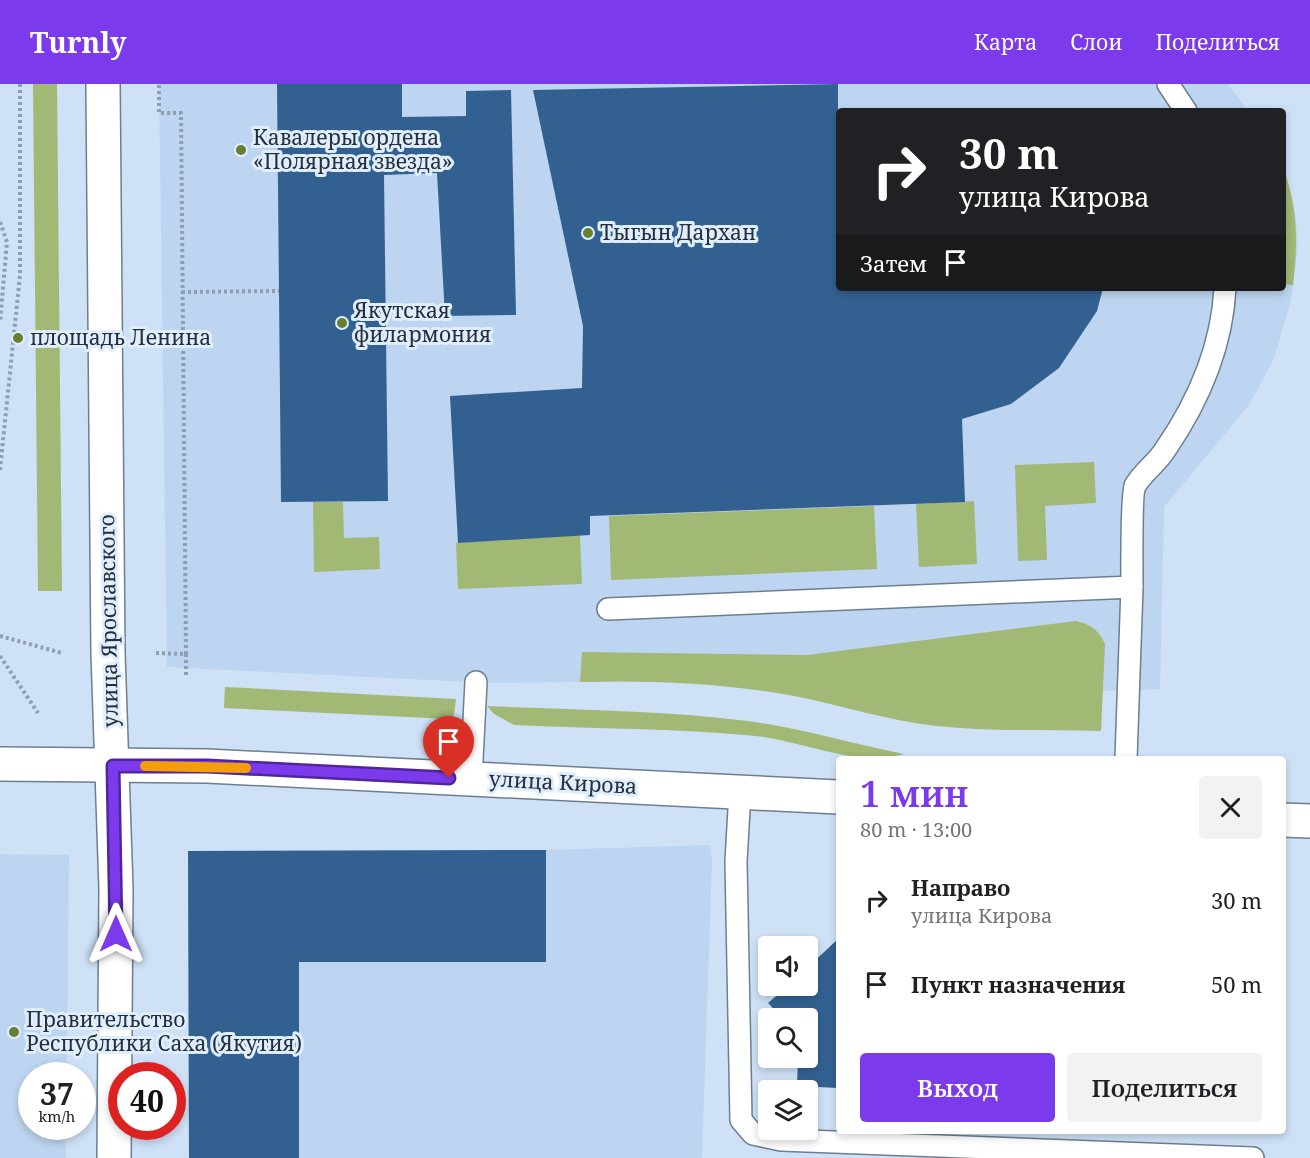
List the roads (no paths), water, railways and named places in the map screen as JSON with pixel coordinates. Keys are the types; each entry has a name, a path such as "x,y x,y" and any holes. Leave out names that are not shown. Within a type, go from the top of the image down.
{"street":[{"name":"улица Ярославского","path":"103,84 108,653 116,889 114,1158"},
{"name":"улица Кирова","path":"0,764 207,766 836,797"},
{"path":"1286,820 1310,821"}],"lane":[{"path":"1168,84 1184,108"},
{"path":"1126,756 1134,487 1162,455 1185,421 1203,384 1216,344 1225,291"},
{"path":"608,609 1132,587"},
{"path":"471,779 476,682"},
{"path":"740,792 736,861 741,1120 753,1134 781,1140 1013,1153 1253,1158"}],"place":[{"name":"Кавалеры ордена «Полярная звезда»","path":"241,150"},
{"name":"Тыгын Дархан","path":"588,233"},
{"name":"Якутская филармония","path":"342,323"},
{"name":"площадь Ленина","path":"18,338"},
{"name":"Правительство Республики Саха (Якутия)","path":"14,1032"}]}
